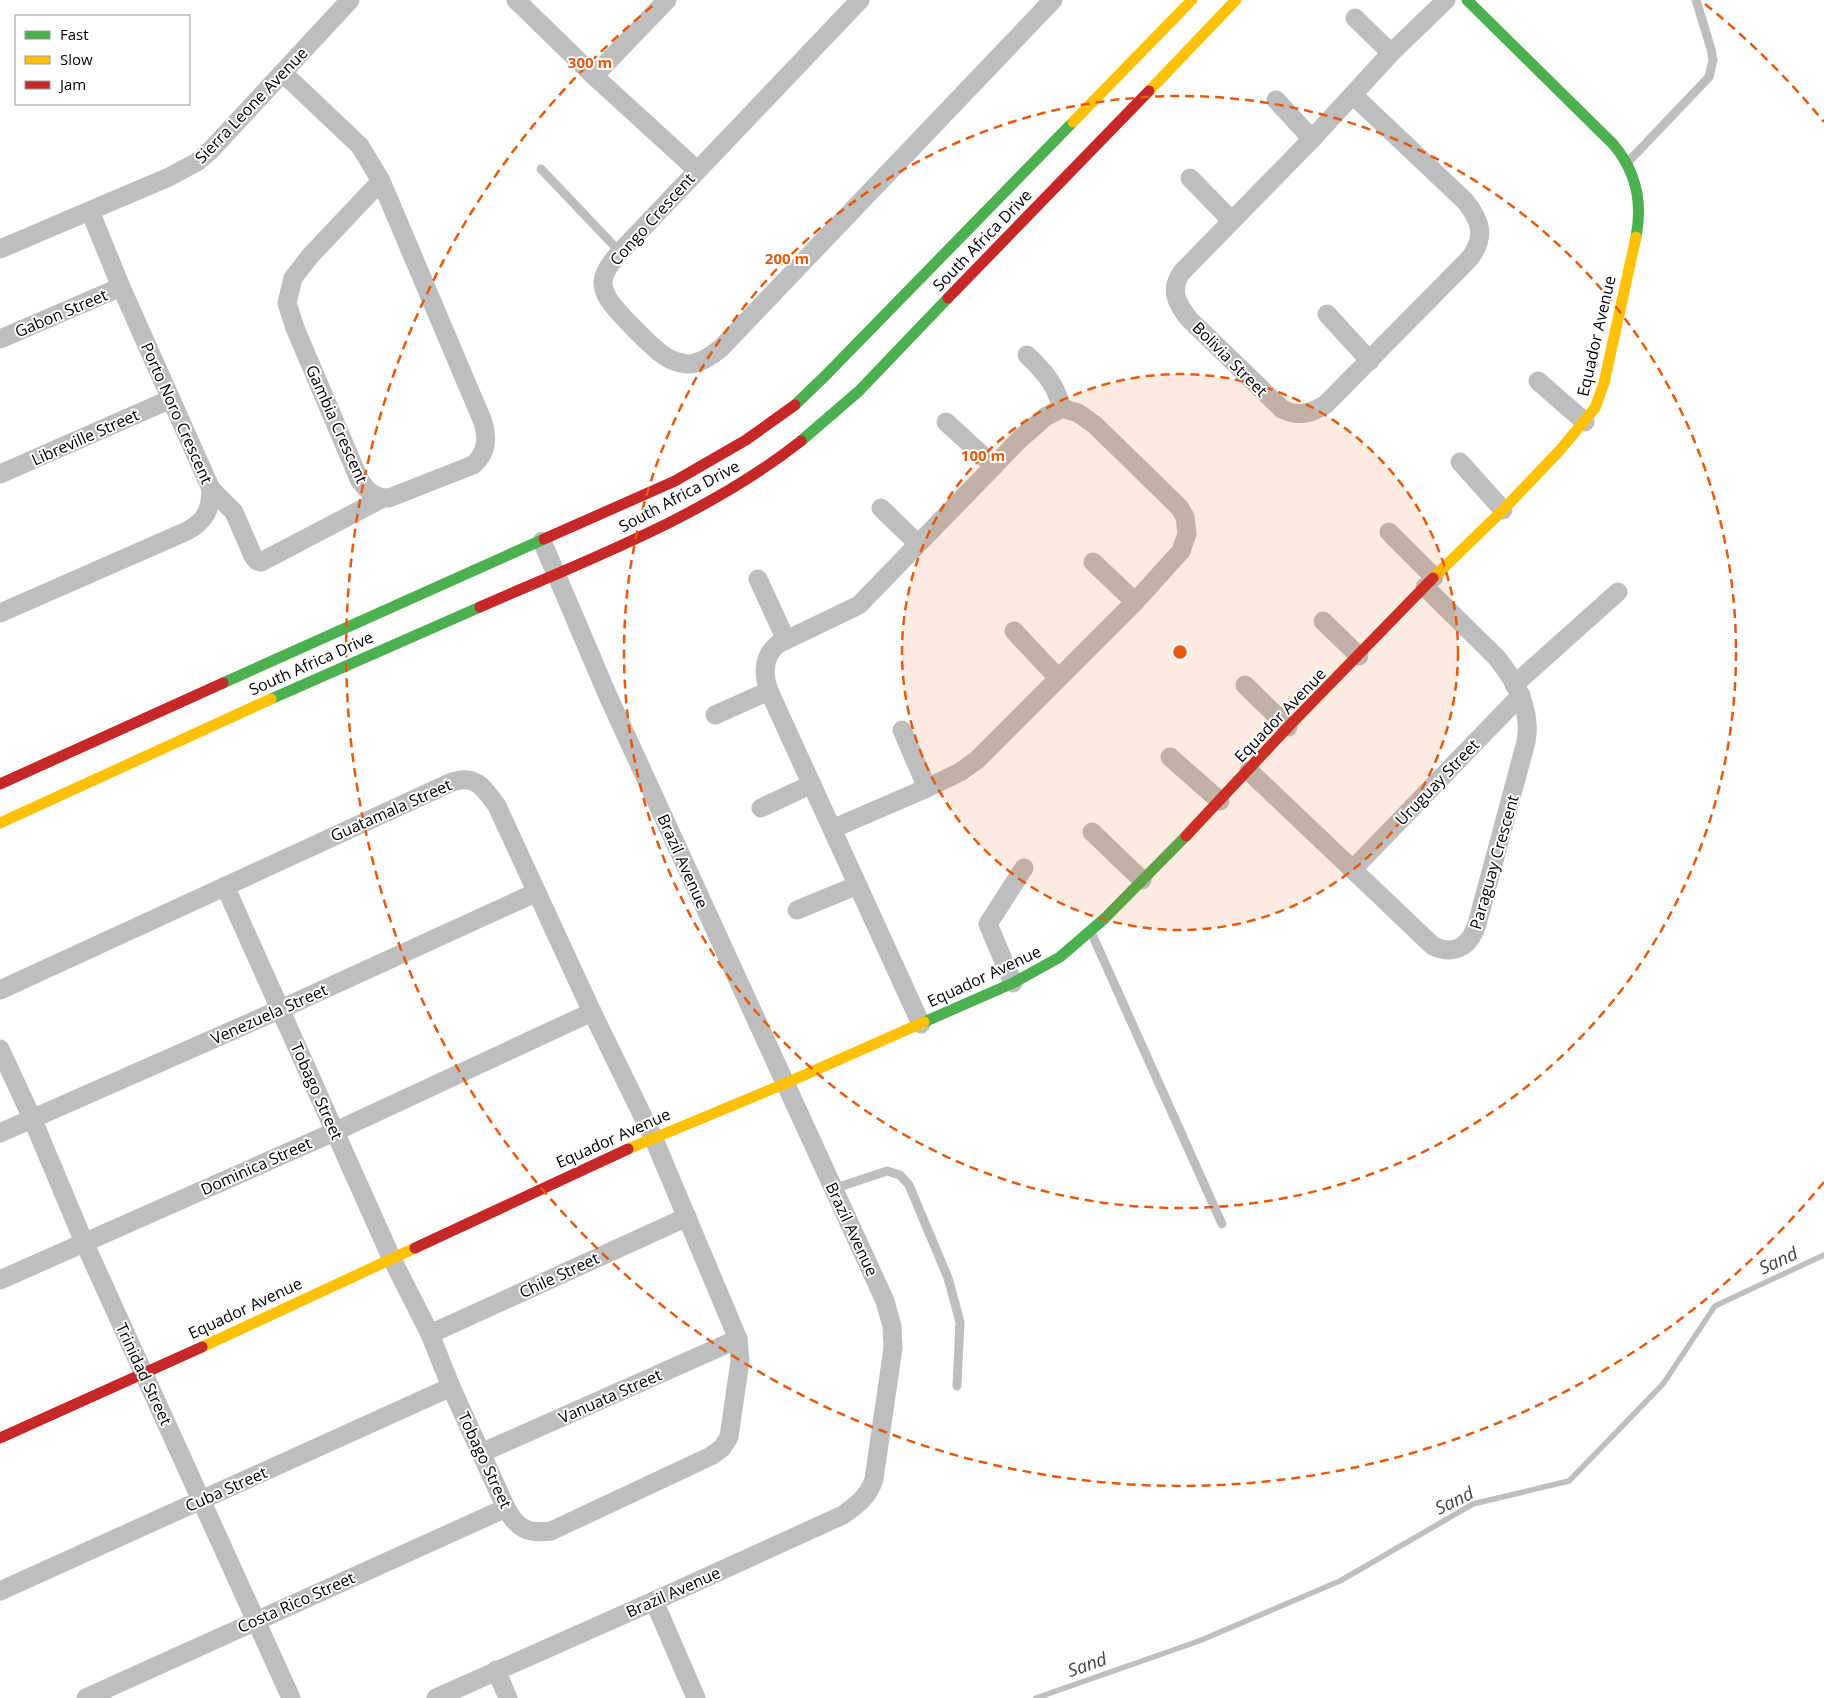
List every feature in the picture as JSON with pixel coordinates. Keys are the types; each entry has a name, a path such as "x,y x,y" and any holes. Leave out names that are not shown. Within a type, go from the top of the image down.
{"street":[{"name":"Sierra Leone Avenue","path":"0,249 169,177 197,162 210,151 350,0"},
{"path":"516,0 594,76 697,170"},
{"path":"594,76 667,0"},
{"name":"Congo Crescent","path":"860,0 697,170 620,252 607,269 603,280 605,291 612,304 666,357 677,362 689,364 698,362 721,348 1053,0"},
{"name":"South Africa Drive","path":"0,784 675,481 746,440 796,403 826,375 1192,0"},
{"name":"South Africa Drive","path":"0,823 222,720 634,539 757,473 811,434 866,382 1236,0"},
{"name":"Bolivia Street","path":"1353,95 1465,201 1476,217 1480,240 1470,258 1320,408 1310,413 1289,413 1273,401 1189,319 1178,302 1175,284 1182,272 1312,139 1390,53 1446,0"},
{"path":"1467,0 1613,144 1630,167"},
{"path":"1355,18 1390,53"},
{"name":"Gambia Crescent","path":"283,72 360,146 381,182 483,422 487,441 482,456 473,465 395,497 383,498 375,496 370,492 354,469 292,322 287,303 293,278 298,271 381,182"},
{"path":"1276,100 1312,139"},
{"name":"Equador Avenue","path":"0,1438 144,1374 391,1257 653,1137 784,1084 1013,983 1050,964 1091,932 1220,801 1288,727 1429,582 1503,510 1596,408 1601,394 1638,227 1638,194 1630,167"},
{"path":"1190,178 1232,221"},
{"name":"Porto Noro Crescent","path":"0,613 187,532 198,525 207,513 211,500 211,489 121,287 90,211"},
{"name":"Gabon Street","path":"0,339 121,287"},
{"path":"1327,314 1370,360"},
{"path":"1027,355 1039,366 1052,383 1062,408"},
{"path":"1538,381 1585,422"},
{"name":"Libreville Street","path":"0,474 170,399"},
{"path":"832,829 927,788 960,772 977,760 1135,602 1181,550 1187,534 1185,517 1174,500 1078,412 1062,408 1034,425 859,605 786,640 773,648 767,658 765,669 766,683 769,691 921,1024"},
{"path":"946,422 994,466"},
{"path":"1460,462 1503,510"},
{"path":"211,489 234,512 253,556 257,561 261,562 383,498"},
{"path":"881,508 918,544"},
{"name":"Paraguay Crescent","path":"1248,771 1433,946 1446,951 1456,949 1470,940 1478,924 1526,742 1528,726 1526,712 1518,690 1497,658 1429,582 1389,532"},
{"name":"Brazil Avenue","path":"436,1698 843,1515 859,1503 871,1488 893,1348 892,1326 879,1288 612,705 542,541"},
{"path":"1093,562 1135,602"},
{"path":"758,579 786,640"},
{"name":"Uruguay Street","path":"1353,869 1518,690 1618,592"},
{"path":"1323,621 1359,656"},
{"path":"1014,631 1058,678"},
{"path":"1245,685 1288,727"},
{"path":"715,715 769,691"},
{"path":"902,730 927,788"},
{"path":"1170,757 1220,801"},
{"name":"Guatamala Street","path":"0,990 452,782 468,779 478,783 497,806 592,1012 653,1137"},
{"path":"761,808 812,784"},
{"path":"1092,832 1142,880"},
{"path":"1013,983 988,924 1024,868"},
{"path":"797,910 858,885"},
{"name":"Tobago Street","path":"225,886 391,1257 430,1334 451,1387 506,1508 516,1522 525,1530 538,1533 551,1531 711,1456 722,1448 728,1437 740,1361 738,1339 653,1137"},
{"name":"Venezuela Street","path":"0,1133 281,1009 537,892"},
{"name":"Dominica Street","path":"0,1280 334,1132 592,1012"},
{"name":"Trinidad Street","path":"0,1049 32,1118 84,1242 292,1698"},
{"name":"Chile Street","path":"430,1334 687,1217"},
{"name":"Vanuata Street","path":"481,1453 738,1339"},
{"name":"Cuba Street","path":"0,1590 451,1387"},
{"name":"Costa Rico Street","path":"86,1698 506,1508"},
{"path":"654,1601 696,1698"},
{"path":"496,1670 508,1698"}],"lane":[{"path":"1630,167 1709,77 1713,60 1712,49 1696,0"},
{"path":"541,169 620,252"},
{"path":"1091,932 1222,1224"},
{"path":"833,1189 887,1171 900,1175 909,1185 948,1278 960,1322 957,1386"}],"waterway":[{"name":"Sand","path":"1036,1698 1199,1641 1340,1581 1473,1504 1569,1481 1663,1384 1715,1306 1824,1255"}],"traffic: fast":[{"path":"1467,0 1621,154 1632,176 1638,199 1639,212 1636,237"},
{"path":"795,405 1073,122"},
{"path":"801,441 859,391 948,298"},
{"path":"223,683 544,539"},
{"path":"271,699 480,607"},
{"path":"924,1022 1013,983 1060,957 1104,919 1186,836"}],"traffic: slow":[{"path":"1073,122 1192,0"},
{"path":"1149,91 1236,0"},
{"path":"1433,578 1503,510 1561,449 1595,408 1604,383 1636,237"},
{"path":"0,823 271,699"},
{"path":"628,1149 784,1084 924,1022"},
{"path":"202,1347 415,1248"}],"traffic: jam":[{"path":"948,298 1149,91"},
{"path":"544,539 675,481 746,440 795,405"},
{"path":"480,607 604,553 686,514 764,468 801,441"},
{"path":"1186,836 1288,727 1433,578"},
{"path":"0,784 223,683"},
{"path":"415,1248 628,1149"},
{"path":"0,1438 202,1347"}]}
